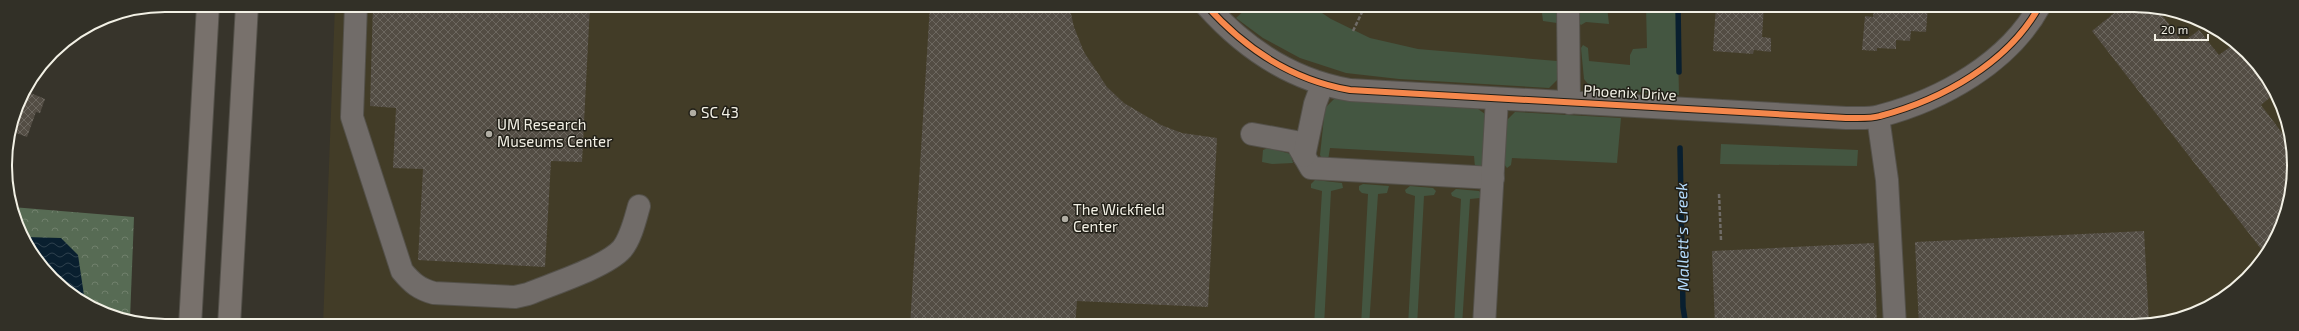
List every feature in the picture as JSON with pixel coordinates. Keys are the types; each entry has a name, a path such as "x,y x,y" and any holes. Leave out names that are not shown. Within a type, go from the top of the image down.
{"highway":[{"path":"190,319 208,12"},
{"path":"229,319 247,12"}],"street":[{"path":"356,12 352,117 402,271 411,282 421,289 434,293 515,297 528,294 608,260 622,249 639,206"},
{"name":"Phoenix Drive","path":"1212,12 1221,22 1277,65 1322,85 1350,90 1846,118 1878,117 1928,99 1973,75 2001,52 2032,19 2036,12"},
{"path":"1568,12 1569,103"},
{"path":"1304,156 1322,85"},
{"path":"1484,319 1497,98"},
{"path":"1878,117 1887,180 1895,319"},
{"path":"1252,134 1296,142 1311,168 1493,178"}],"path":[{"path":"1353,31 1362,12"},
{"path":"1720,194 1721,240"}],"shaded area":[{"path":"335,12 2144,12 2173,17 2201,28 2219,38 2235,50 2249,64 2261,80 2279,116 2287,155 2286,186 2279,215 2261,251 2249,267 2235,281 2219,293 2201,303 2173,314 2144,319 323,319"}],"green space":[{"path":"1242,12 1320,12 1331,19 1370,38 1418,49 1557,61 1557,45 1559,45 1561,76 1549,88 1399,79 1346,73 1300,58 1263,38 1236,18"},
{"path":"1542,12 1558,12 1559,21 1557,23 1543,21"},
{"path":"1579,12 1608,12 1609,24 1586,22 1581,25 1579,23"},
{"path":"1646,12 1677,12 1679,95 1592,89 1584,79 1581,48 1583,45 1588,48 1589,61 1630,65 1630,55 1633,49 1647,48"},
{"path":"1335,98 1478,109 1485,114 1485,169 1475,167 1474,156 1330,148 1328,160 1323,160 1320,155 1325,108"},
{"path":"1515,112 1621,118 1617,163 1512,158 1511,165 1507,168 1504,164 1507,120"},
{"path":"1721,144 1858,150 1857,166 1720,164"},
{"path":"1268,148 1291,154 1293,163 1272,164 1262,162 1263,150"},
{"path":"1315,180 1342,183 1343,188 1331,191 1324,319 1314,319 1322,191 1311,188 1311,184"},
{"path":"1363,184 1389,186 1387,193 1378,194 1369,319 1361,319 1368,194 1362,193 1359,190 1359,186"},
{"path":"1410,186 1433,188 1436,191 1434,195 1424,196 1417,319 1408,319 1415,196 1406,193 1405,190"},
{"path":"1456,189 1479,191 1482,194 1480,198 1470,199 1462,319 1454,319 1461,199 1452,196 1451,193"},
{"path":"18,207 134,217 130,315 116,311 98,303 80,293 64,281 50,267 38,251 28,233"}],"water":[{"path":"30,237 61,238 78,255 84,295 64,281 50,267 38,251"}],"building":[{"name":"UM Research Museums Center","path":"373,12 590,12 582,162 551,161 545,267 418,260 423,169 393,168 396,108 370,106"},
{"name":"The Wickfield Center","path":"930,12 1071,12 1074,27 1084,52 1107,87 1124,103 1161,125 1182,133 1217,138 1208,307 1077,301 1076,319 910,319"},
{"path":"1716,12 1764,12 1762,37 1771,38 1771,52 1754,50 1753,54 1713,51"},
{"path":"1873,12 1927,12 1926,32 1911,31 1910,41 1896,40 1896,49 1877,48 1877,51 1862,50 1865,16 1873,17"},
{"path":"2115,12 2154,13 2161,15 2183,42 2199,30 2219,55 2230,47 2249,64 2261,80 2270,97 2261,105 2284,135 2287,155 2286,186 2282,205 2271,233 2262,250 2092,31"},
{"path":"31,93 45,99 40,113 36,112 27,137 16,133 20,116"},
{"path":"2144,231 2149,319 1919,319 1915,242"},
{"path":"1874,243 1877,319 1715,319 1712,251"}],"waterway":[{"name":"Mallett's Creek","path":"1678,12 1679,72"},
{"name":"Mallett's Creek","path":"1680,148 1683,307 1685,319"}],"cycle path":[{"path":"1213,12 1253,49 1271,60 1309,79 1350,90 1846,118 1876,117 1903,109 1949,89 1992,61 2010,45 2027,26 2036,12"}],"place":[{"name":"SC 43","path":"693,113"},
{"name":"UM Research Museums Center","path":"489,134"},
{"name":"The Wickfield Center","path":"1065,219"}]}
